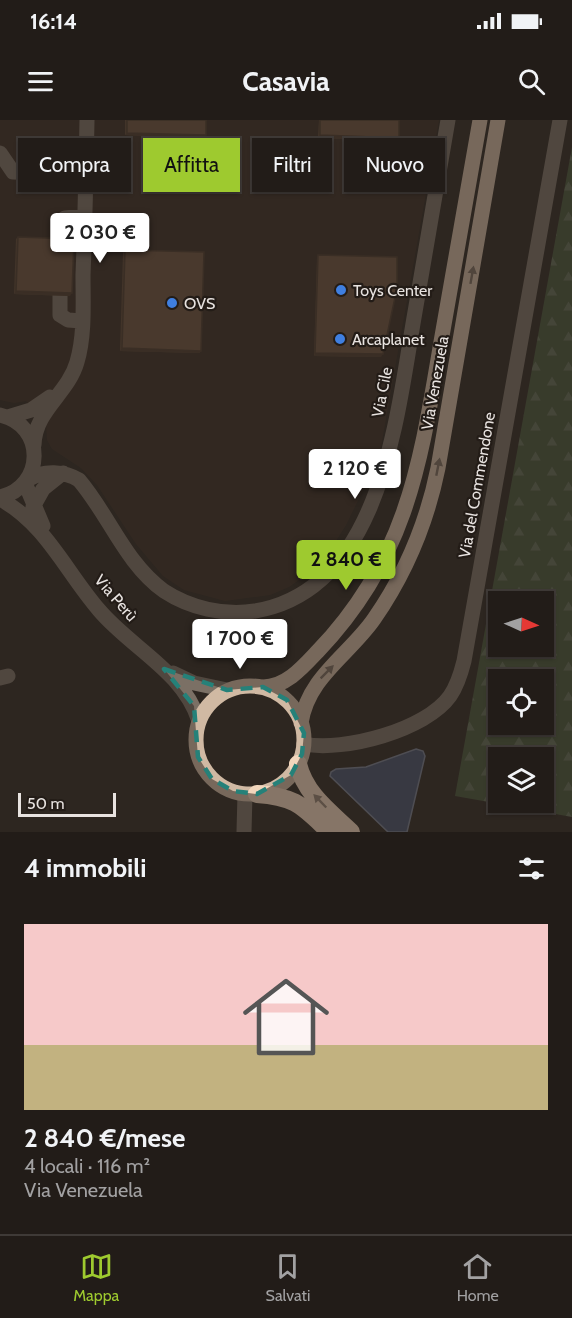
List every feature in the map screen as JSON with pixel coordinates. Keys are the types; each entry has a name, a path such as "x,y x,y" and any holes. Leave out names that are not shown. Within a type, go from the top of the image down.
{"highway":[{"path":"298,764 309,789 351,832"},
{"path":"251,794 283,796 295,800 330,832"}],"main road":[{"name":"Via Venezuela","path":"263,687 272,687 294,675 327,643 376,577 399,529 420,461 480,120"},
{"name":"Via Venezuela","path":"302,723 311,691 372,621 396,584 425,518 438,468 498,120"},
{"path":"238,686 263,687 287,700 302,723 304,744 298,764 282,784 251,794 222,786 204,769 196,745 199,720 210,703 227,690 238,686"}],"street":[{"path":"87,120 87,138"},
{"name":"Via Cile","path":"4,416 24,428 35,449 63,473 79,480 143,573 166,592 192,605 220,612 263,609 296,597 325,576 362,523 386,466 448,120"},
{"name":"Via del Commendone","path":"304,744 331,747 354,744 406,726 442,705 459,679 560,120"},
{"path":"0,153 13,172 18,172"},
{"path":"27,481 35,449 34,432 40,418 71,376 78,361 82,321 86,192"},
{"path":"62,241 65,218 85,216"},
{"path":"60,295 60,315 68,320 82,321"},
{"path":"4,416 32,410 60,391"},
{"path":"0,498 15,492 27,481 49,472 63,473"},
{"path":"33,507 43,489 63,473"},
{"name":"Via Perù","path":"27,481 33,507 51,542"},
{"name":"Via Perù","path":"0,498 29,519 51,542 100,610 118,630 164,669 187,694 199,720"},
{"name":"Via Perù","path":"164,669 194,683 227,690"},
{"path":"244,832 251,794"}],"highlighted area":[{"path":"164,669 227,690 263,687 287,700 304,733 302,754 291,775 257,794 233,791 212,779 198,757 194,706"}],"shaded area":[{"path":"0,120 439,120 436,138 344,138 344,192 426,192 379,458 346,525 334,544 309,573 289,587 270,595 225,601 184,590 163,576 136,544 97,485 81,468 52,449 47,440 46,422 26,401 14,403 0,400"}],"green space":[{"path":"572,147 572,817 550,813 554,813 554,747 488,747 488,802 455,796 488,613 488,657 554,657 554,591 492,591"}],"water":[{"path":"416,749 423,751 425,756 407,832 388,832 330,776 331,772 336,769 366,767"}],"building":[{"path":"127,120 206,120 206,135 127,133"},
{"path":"320,120 399,120 399,138 320,135"},
{"path":"18,237 74,239 72,293 16,291"},
{"path":"125,250 204,252 201,351 122,348"},
{"path":"318,255 397,257 397,288 383,354 315,353"}],"place":[{"name":"Toys Center","path":"341,290"},
{"name":"OVS","path":"172,303"},
{"name":"Arcaplanet","path":"340,339"}]}
